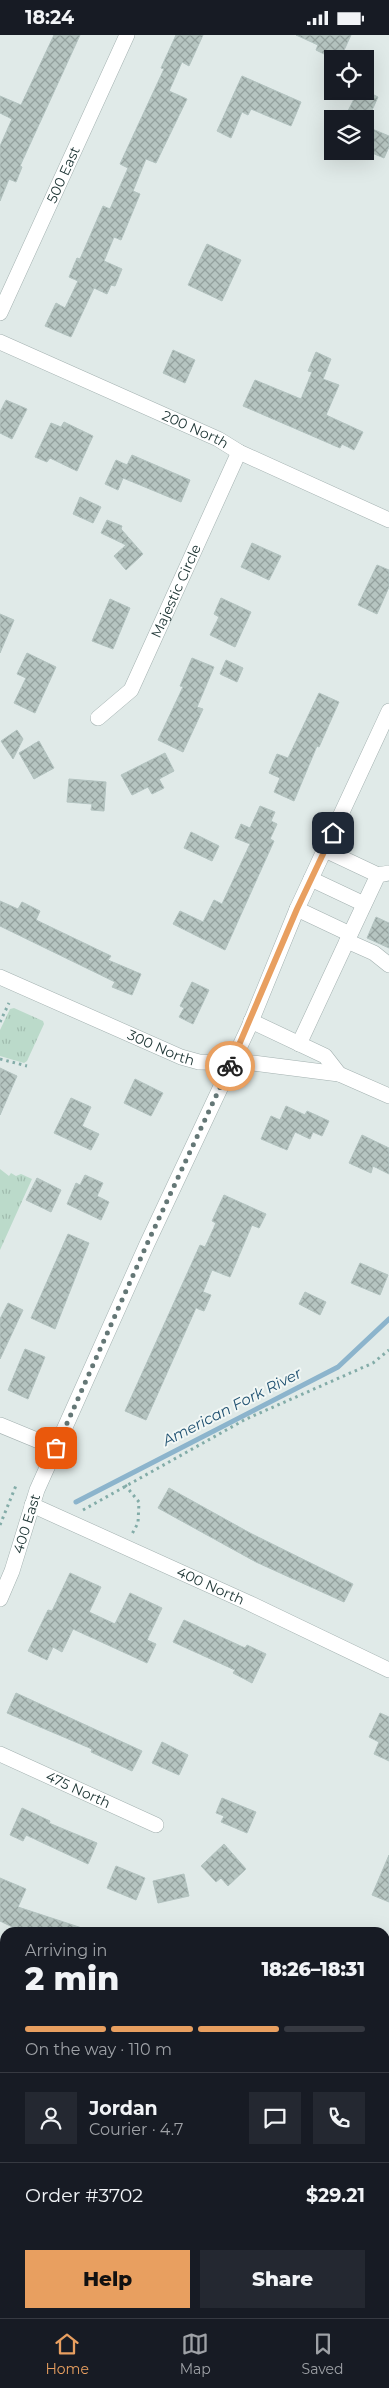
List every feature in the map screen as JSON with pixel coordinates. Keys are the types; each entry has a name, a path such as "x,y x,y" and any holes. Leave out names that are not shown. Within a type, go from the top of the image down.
{"street":[{"name":"500 East","path":"0,313 127,35"},
{"name":"200 North","path":"0,342 218,439 239,452 389,520"},
{"name":"Majestic Circle","path":"98,719 131,690 239,452"},
{"name":"400 East","path":"0,1599 12,1571 32,1505 56,1448 147,1244 251,1021 297,909 389,711"},
{"path":"299,1044 364,904 383,874 324,850"},
{"path":"311,879 364,904"},
{"path":"297,909 349,937 389,965"},
{"name":"300 North","path":"0,977 181,1057 199,1062 232,1062 339,1074 389,1096"},
{"path":"251,1021 325,1056 339,1074"},
{"path":"0,1425 56,1448"},
{"name":"400 North","path":"32,1505 249,1603 389,1670"},
{"name":"475 North","path":"0,1755 156,1825"}],"path":[{"path":"0,1022 9,1003"},
{"path":"0,1059 27,1066"},
{"path":"76,1507 85,1511 125,1485 246,1419 374,1363 389,1350"},
{"path":"0,1525 17,1483"},
{"path":"125,1485 139,1502 138,1523 132,1534"}],"green space":[{"path":"14,1008 43,1021 44,1024 27,1061 24,1063 0,1056 0,1030 10,1009"},
{"path":"0,1169 9,1176 11,1173 16,1176 21,1174 32,1179 0,1250"}],"building":[{"path":"54,35 80,35 20,166 22,167 16,182 9,179 0,201 0,146 12,119 0,113 0,96 21,105"},
{"path":"176,35 203,35 189,66 182,62 169,91 187,99 156,163 146,159 133,191 140,194 121,240 114,237 104,261 122,269 115,286 111,285 107,294 94,288 71,337 45,326 56,303 65,308 78,281 69,277 77,258 80,259 103,206 110,209 128,168 120,164 164,69 161,68"},
{"path":"296,35 351,35 344,50 324,50 324,54 316,50 318,45"},
{"path":"242,76 301,102 291,126 251,109 248,115 242,112 231,138 217,131"},
{"path":"374,95 378,97 372,110 348,110 354,100 374,100"},
{"path":"374,130 389,136 389,147 384,158 374,154"},
{"path":"207,244 241,260 222,301 188,285"},
{"path":"173,350 195,360 185,383 163,373"},
{"path":"316,352 331,359 323,379 339,385 326,415 363,432 354,450 342,444 340,448 243,406 255,380 301,399 312,372 308,371"},
{"path":"6,400 27,409 12,439 0,433 0,412"},
{"path":"64,422 93,436 77,471 50,458 47,462 35,457 51,423 61,427"},
{"path":"132,455 190,480 181,502 123,478 118,490 105,484 116,460 127,465"},
{"path":"80,497 101,507 93,523 73,514"},
{"path":"107,520 122,526 121,529 143,554 126,570 114,556 126,545 101,533"},
{"path":"252,543 281,556 269,580 241,567"},
{"path":"377,565 389,570 389,587 377,614 358,605"},
{"path":"221,598 251,612 235,647 210,635 219,617 214,614"},
{"path":"110,599 130,608 113,649 92,641"},
{"path":"0,614 14,620 0,653"},
{"path":"27,653 56,667 35,713 14,703 26,678 17,674"},
{"path":"192,658 214,667 197,707 203,709 183,752 158,740 183,687 180,686"},
{"path":"226,660 243,668 237,682 220,674"},
{"path":"319,693 339,702 319,747 317,746 294,801 274,792 280,778 269,773 277,754 288,758"},
{"path":"17,730 23,739 13,759 1,741"},
{"path":"39,741 54,768 34,779 19,753"},
{"path":"165,753 174,771 159,779 164,788 152,794 148,787 132,795 121,775"},
{"path":"69,779 106,782 104,811 91,810 92,804 67,802"},
{"path":"260,806 275,812 271,821 277,824 270,839 274,841 225,950 173,924 180,911 203,922 214,900 222,904 250,844 235,838 241,824 250,828"},
{"path":"191,832 219,846 212,861 184,848"},
{"path":"0,901 18,909 22,902 40,911 36,920 111,956 108,960 141,974 132,995 112,987 115,982 0,926"},
{"path":"376,917 389,923 389,948 367,938"},
{"path":"192,982 209,990 193,1024 179,1017 184,1008 180,1006"},
{"path":"0,1068 17,1076 0,1115"},
{"path":"135,1079 163,1093 151,1116 124,1103"},
{"path":"71,1098 91,1107 82,1126 99,1134 91,1150 54,1133"},
{"path":"286,1106 305,1115 307,1111 329,1121 322,1136 313,1132 310,1139 295,1132 287,1150 261,1139 271,1116 280,1120"},
{"path":"362,1135 389,1148 389,1174 373,1166 371,1173 349,1163"},
{"path":"85,1175 103,1183 97,1196 109,1202 101,1220 67,1204 76,1183 80,1185"},
{"path":"37,1178 61,1190 51,1212 26,1200"},
{"path":"224,1195 266,1214 259,1228 252,1225 230,1277 212,1270 203,1292 211,1295 204,1311 196,1308 146,1420 125,1411 200,1245 205,1247 216,1223 212,1221"},
{"path":"68,1234 89,1243 55,1329 31,1318"},
{"path":"360,1263 388,1275 380,1295 351,1283"},
{"path":"305,1292 326,1302 320,1315 299,1304"},
{"path":"8,1303 23,1310 0,1359 0,1319"},
{"path":"25,1349 45,1357 28,1399 8,1390"},
{"path":"169,1488 250,1533 353,1584 344,1602 256,1562 158,1508"},
{"path":"70,1573 101,1587 89,1612 115,1624 130,1593 162,1608 147,1640 156,1644 147,1663 73,1629 62,1652 53,1647 47,1660 28,1651 48,1610 52,1611"},
{"path":"184,1620 245,1648 247,1645 266,1654 252,1683 233,1673 235,1670 173,1642"},
{"path":"16,1693 142,1751 132,1771 91,1752 92,1749 7,1713"},
{"path":"380,1713 389,1717 389,1761 374,1754 379,1742 369,1737"},
{"path":"162,1742 188,1755 179,1775 152,1763"},
{"path":"222,1798 256,1812 247,1833 221,1822 224,1816 216,1813"},
{"path":"22,1808 50,1821 49,1823 97,1843 88,1864 26,1835 23,1841 10,1835"},
{"path":"224,1844 246,1869 228,1886 221,1878 216,1882 201,1866"},
{"path":"389,1855 389,1902 372,1895"},
{"path":"116,1866 145,1878 136,1900 107,1888"},
{"path":"184,1874 189,1896 158,1903 153,1881"},
{"path":"0,1878 26,1889 18,1907 79,1927 12,1927 0,1921"}],"waterway":[{"name":"American Fork River","path":"76,1502 338,1367 389,1319"}],"way so far":[{"path":"56,1448 147,1244 230,1066"}],"route":[{"path":"230,1066 251,1021 297,909 333,833"}]}
